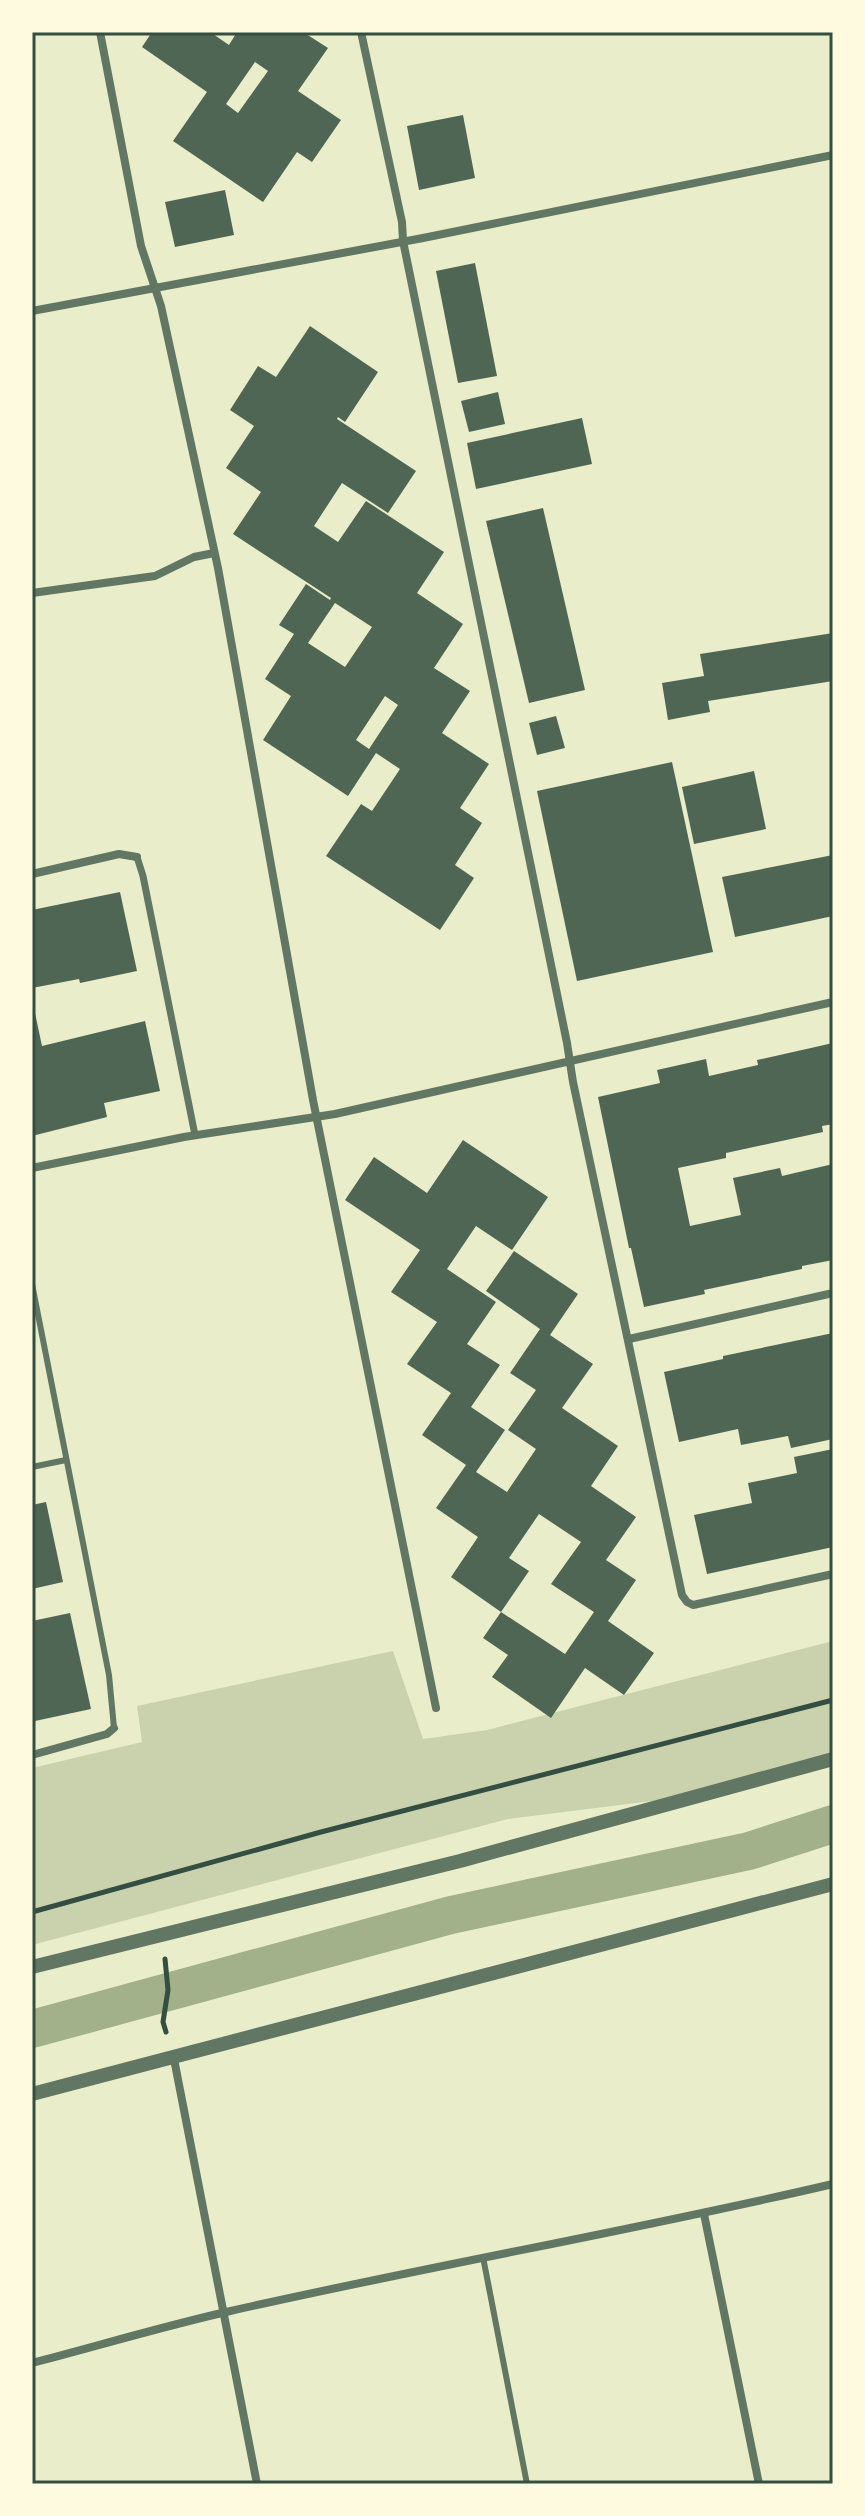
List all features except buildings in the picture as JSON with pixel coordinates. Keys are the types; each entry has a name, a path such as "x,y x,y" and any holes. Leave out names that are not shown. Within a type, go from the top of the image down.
{"street":[{"path":"100,32 141,246 155,287 214,553 317,1117 436,1708"},
{"path":"361,32 680,1589 687,1602 693,1605 833,1574"},
{"path":"32,311 833,155"},
{"path":"32,593 155,576 194,557 214,553"},
{"path":"32,874 119,854 137,857 195,1135"},
{"path":"32,1168 195,1135 317,1117 833,1002"},
{"path":"629,1339 833,1293"},
{"path":"32,1755 107,1734 114,1728"},
{"path":"32,1967 460,1861 833,1759"},
{"path":"32,2094 833,1884"},
{"path":"174,2059 257,2484"},
{"path":"32,2363 224,2313 483,2257 704,2214 833,2184"},
{"path":"704,2214 759,2484"}],"lane":[{"path":"32,1284 109,1675 114,1728"},
{"path":"32,1467 66,1460"},
{"path":"483,2257 527,2484"}],"path":[{"path":"32,1912 321,1832 833,1700"},
{"path":"162,1934 168,1990 163,2022 174,2059"}],"green space":[{"path":"833,1641 833,1761 716,1793 508,1819 32,1945 32,1768 142,1742 137,1706 393,1651 423,1739 487,1730"}],"waterway":[{"path":"32,2029 451,1915 749,1851 833,1824"}]}
